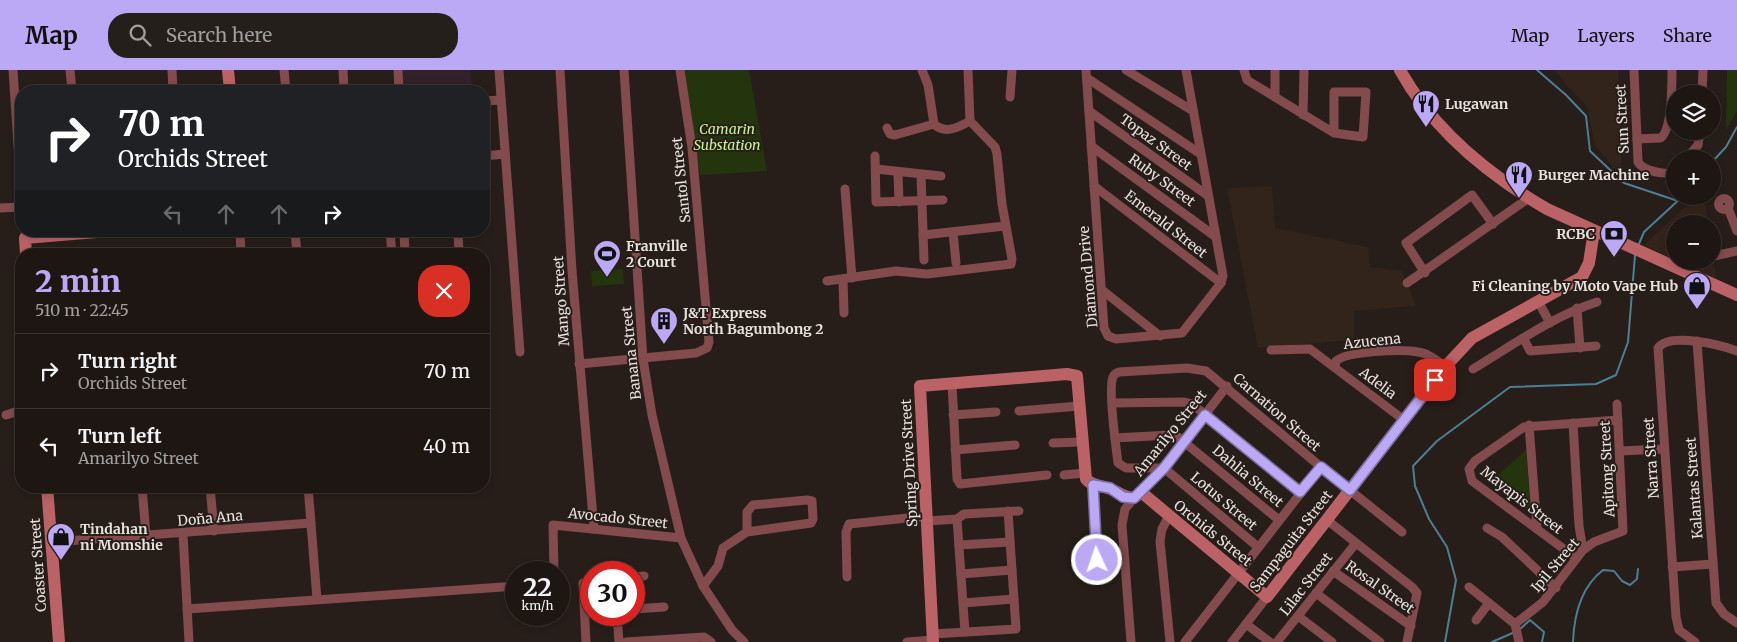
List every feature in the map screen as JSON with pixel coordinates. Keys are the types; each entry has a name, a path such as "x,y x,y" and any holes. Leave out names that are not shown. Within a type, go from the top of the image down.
{"street":[{"path":"13,70 15,100"},
{"path":"70,70 71,85"},
{"path":"172,70 173,85"},
{"path":"228,70 229,85"},
{"path":"284,70 285,85"},
{"path":"343,70 344,85"},
{"path":"398,70 399,85"},
{"path":"499,70 520,352"},
{"name":"Mango Street","path":"560,70 579,364 594,529"},
{"name":"Banana Street","path":"624,70 643,358 652,415 681,538 703,586 732,630 744,642"},
{"name":"Santol Street","path":"643,358 696,353 707,348 710,335 692,148 680,70"},
{"path":"922,70 928,85 934,124 937,128 950,130 970,121"},
{"path":"827,281 896,271 927,274 1011,264 1012,259 1005,226 997,154 994,146 970,121 968,70"},
{"path":"1010,97 1012,70"},
{"path":"1126,70 1192,111"},
{"path":"1186,70 1199,153 1223,276 1221,284"},
{"path":"1244,70 1247,80 1334,133 1363,137 1366,92 1334,92 1334,133"},
{"path":"1275,70 1275,97"},
{"path":"1303,115 1304,70"},
{"path":"1400,70 1416,98 1439,125 1467,152 1529,198 1594,231 1736,293"},
{"name":"Sun Street","path":"1634,70 1639,165 1666,171"},
{"path":"1637,139 1660,138 1667,132 1672,89 1672,70"},
{"path":"1702,85 1703,70"},
{"path":"1087,74 1199,153"},
{"name":"Diamond Drive","path":"1087,74 1104,328 1108,336 1116,339 1176,335 1185,331 1221,284"},
{"path":"490,101 501,100"},
{"name":"Topaz Street","path":"1089,111 1207,195"},
{"path":"887,128 890,134 895,135 934,124"},
{"name":"Ruby Street","path":"1092,146 1216,237"},
{"path":"490,155 504,154"},
{"path":"875,156 876,202 943,200"},
{"path":"876,169 941,176"},
{"path":"898,172 899,202"},
{"path":"921,175 924,260"},
{"name":"Emerald Street","path":"1094,186 1221,284"},
{"path":"844,313 848,279 845,189"},
{"path":"1425,273 1406,243 1472,195 1494,224"},
{"path":"1407,283 1425,273 1529,198"},
{"path":"0,208 15,207"},
{"path":"1728,208 1737,231"},
{"path":"923,235 1005,226"},
{"name":"Sampaguita Street","path":"1232,642 1445,367 1472,338 1582,277 1589,263 1594,231"},
{"path":"953,232 956,262"},
{"path":"1721,254 1737,251"},
{"path":"1102,290 1160,336"},
{"path":"1538,301 1550,323"},
{"path":"1473,369 1577,308 1597,302"},
{"path":"1577,308 1580,348"},
{"path":"1524,338 1530,351 1596,346"},
{"name":"Narra Street","path":"1694,642 1682,632 1678,625 1672,567 1658,348 1667,342 1697,341 1737,351"},
{"name":"Kalantas Street","path":"1697,341 1716,603 1724,614 1737,624"},
{"name":"Adelia","path":"1271,350 1310,349 1404,420"},
{"name":"Azucena","path":"1335,367 1336,361 1346,355 1401,351 1419,352 1431,356 1445,367"},
{"path":"579,364 643,358"},
{"name":"Carnation Street","path":"1113,404 1112,379 1114,374 1119,372 1198,369 1206,371 1402,532"},
{"name":"Spring Drive Street","path":"933,638 920,386 1077,376 1085,473"},
{"path":"952,384 957,479 960,484 1047,475"},
{"name":"Amarilyo Street","path":"1131,642 1122,525 1125,509 1164,468 1226,386"},
{"path":"1164,468 1126,468 1118,464 1113,404 1183,402 1192,404 1300,492"},
{"name":"Apitong Street","path":"1618,404 1624,529 1622,534"},
{"path":"1019,411 1079,406"},
{"path":"6,415 15,412"},
{"path":"953,415 996,412"},
{"name":"Mayapis Street","path":"1576,558 1472,480 1468,473 1475,461 1513,433 1529,425 1618,420"},
{"path":"1573,423 1579,526 1583,550"},
{"path":"1529,425 1537,529"},
{"name":"Dahlia Street","path":"1115,438 1170,435 1184,441 1279,520"},
{"path":"1053,443 1081,442"},
{"path":"955,450 1014,445"},
{"path":"1620,451 1664,449"},
{"path":"1185,642 1321,467"},
{"name":"Lotus Street","path":"1164,468 1258,547"},
{"path":"1064,475 1085,473 1086,479 1093,485 1097,560"},
{"name":"Orchids Street","path":"1093,485 1110,488 1123,497 1137,495 1169,516 1267,597"},
{"name":"Coaster Street","path":"48,493 59,642"},
{"path":"143,493 146,536"},
{"path":"211,493 214,531"},
{"path":"309,493 317,599"},
{"path":"703,586 718,566 723,548 747,532 811,523 813,519 812,502 807,500 753,505 747,512 747,532"},
{"path":"906,642 965,632 1016,629 1008,511"},
{"path":"847,577 846,532 849,524 928,518 957,519 964,514 1019,511"},
{"path":"1169,516 1162,529 1160,541 1170,642"},
{"path":"957,519 965,632"},
{"path":"1326,520 1412,587 1417,593 1407,642"},
{"name":"Doña Ana","path":"52,542 183,534 311,523"},
{"name":"Avocado Street","path":"554,561 553,525 681,538"},
{"path":"1486,528 1502,537 1556,588"},
{"path":"183,534 189,642"},
{"name":"Ipil Street","path":"1514,624 1534,610 1556,588 1583,550 1594,542 1622,534"},
{"path":"959,545 1010,542"},
{"name":"Lilac Street","path":"1277,642 1356,543"},
{"path":"1672,567 1713,564"},
{"path":"961,574 1012,570"},
{"name":"Rosal Street","path":"1333,571 1411,626"},
{"path":"187,609 505,587"},
{"path":"1469,587 1514,624 1519,642"},
{"path":"1316,593 1380,642"},
{"path":"963,603 1014,600"},
{"path":"1476,620 1490,603"},
{"path":"645,608 664,607"},
{"path":"1298,616 1332,642"},
{"path":"1246,624 1270,642"},
{"path":"585,626 586,642"},
{"path":"618,626 619,642"},
{"path":"626,642 709,640"}],"shaded area":[{"path":"400,70 471,70 472,85 401,85"},
{"path":"1555,70 1618,70 1622,177 1595,146 1587,106 1567,86"},
{"path":"1272,186 1275,228 1368,247 1370,267 1402,271 1416,306 1354,311 1354,340 1258,348 1227,188"},
{"path":"1687,205 1705,205 1707,215 1676,215"},
{"path":"1666,225 1666,256 1644,245"},
{"path":"1698,270 1715,270 1716,278"}],"green space":[{"name":"Camarin Substation","path":"683,70 749,70 767,171 700,175"},
{"path":"1727,70 1737,70 1737,111 1726,130"},
{"name":"Franville 2 Court","path":"623,269 624,284 592,286 591,271"},
{"path":"1526,450 1531,512 1490,482"}],"waterway":[{"path":"1537,70 1566,95 1586,116 1590,151 1624,183 1666,197"},
{"path":"1721,152 1737,127"},
{"path":"1638,246 1644,232 1673,205"},
{"path":"1445,642 1456,580 1447,547 1429,519 1415,486 1413,466 1437,441 1510,387 1596,384 1616,375 1628,342 1635,255"},
{"path":"1573,642 1580,602 1595,577 1603,570 1614,571 1622,581 1630,585 1637,579 1638,569"},
{"path":"1519,630 1530,620 1544,632 1542,642"},
{"path":"1492,642 1515,632"}],"place":[{"name":"Lugawan","path":"1426,128"},
{"name":"Burger Machine","path":"1519,199"},
{"name":"RCBC","path":"1614,258"},
{"name":"Franville 2 Court","path":"607,278"},
{"name":"Fi Cleaning by Moto Vape Hub","path":"1697,310"},
{"name":"J&T Express North Bagumbong 2","path":"664,345"},
{"name":"Tindahan ni Momshie","path":"61,561"}],"route":[{"path":"1097,560 1093,485 1110,488 1123,497 1134,498 1164,468 1205,415 1300,492 1321,467 1350,490 1435,380"}]}
